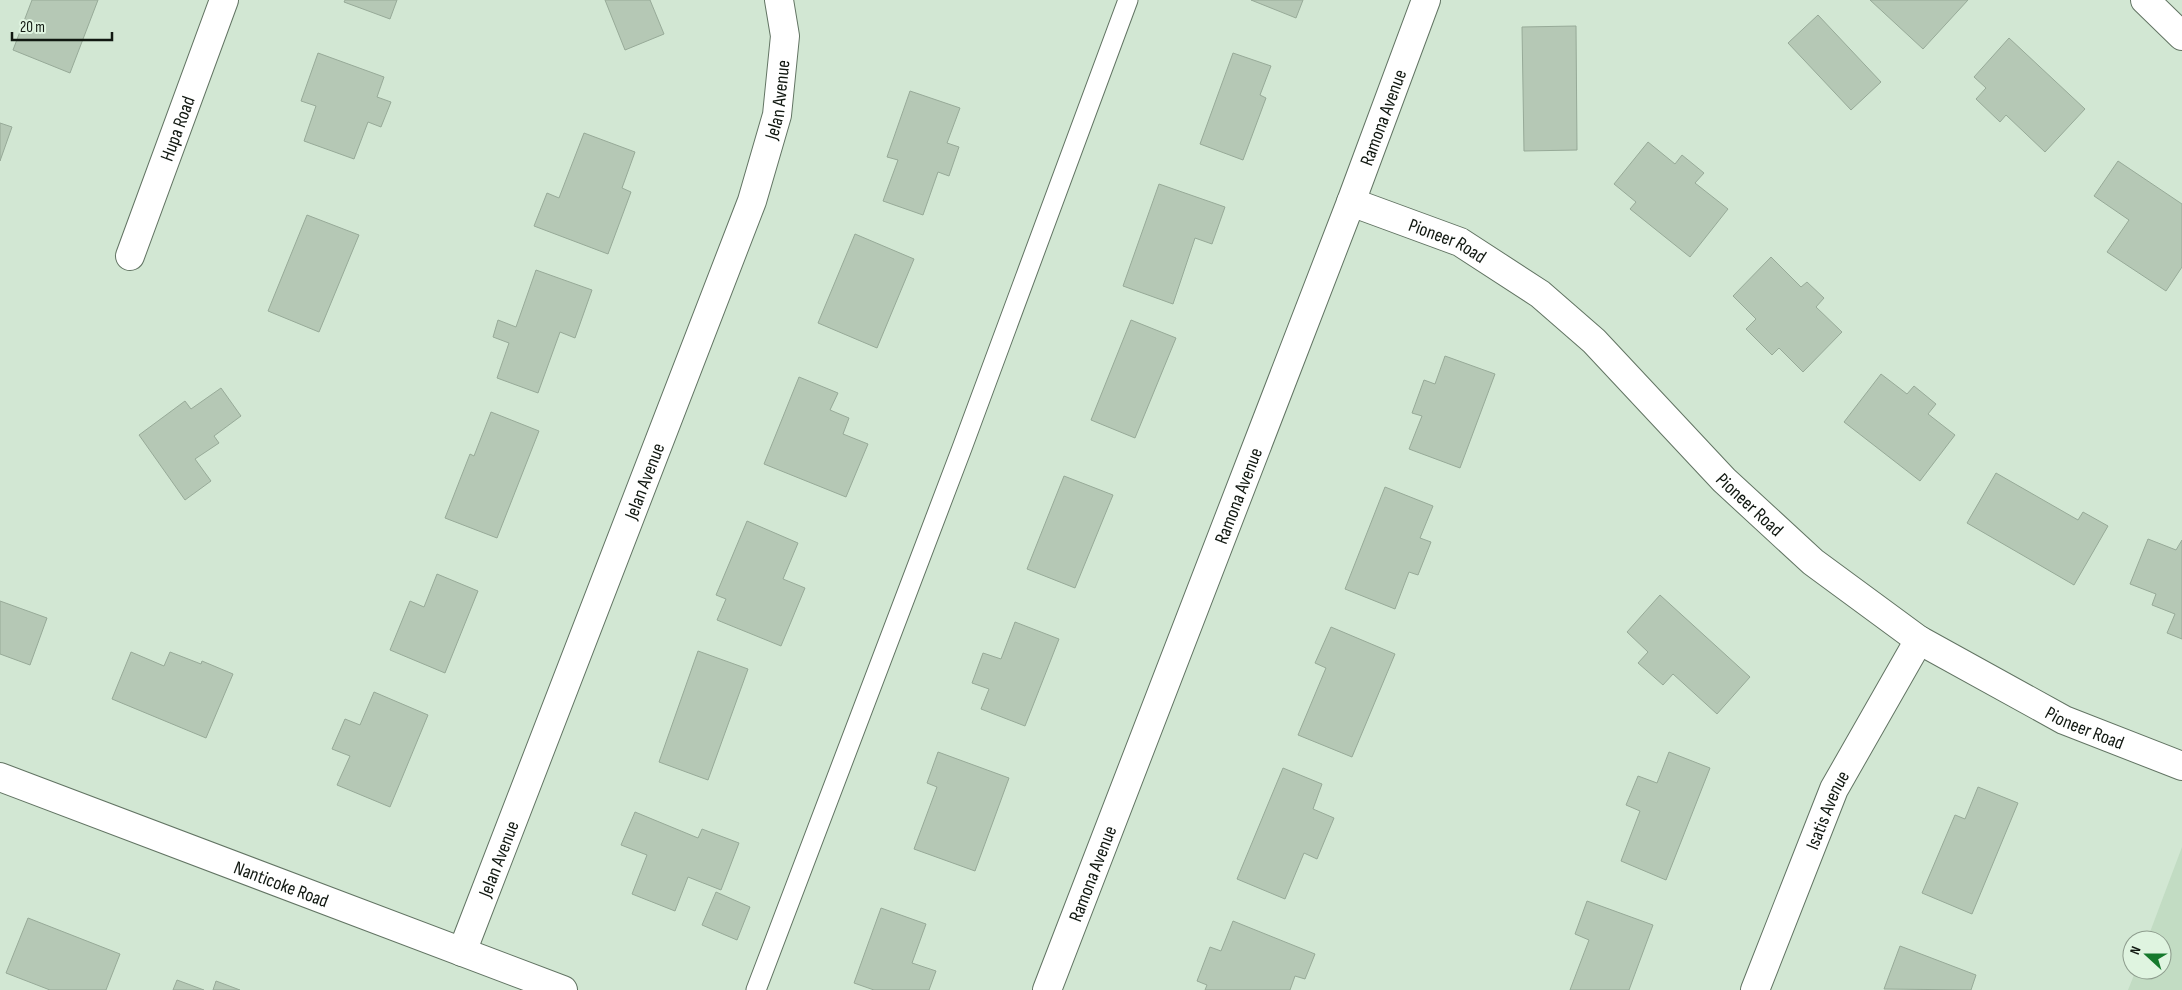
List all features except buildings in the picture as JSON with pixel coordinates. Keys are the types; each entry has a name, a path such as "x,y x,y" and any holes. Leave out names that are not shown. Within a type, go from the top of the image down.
{"street":[{"name":"Hupa Road","path":"130,256 224,0"},
{"name":"Jelan Avenue","path":"462,952 752,201 777,114 785,36 779,0"},
{"name":"Ramona Avenue","path":"1047,990 1426,0"},
{"path":"2145,0 2182,36"},
{"name":"Pioneer Road","path":"1350,202 1460,242 1540,294 1594,341 1724,480 1799,550 1920,640 2064,720 2182,766"},
{"name":"Isatis Avenue","path":"1756,990 1834,789 1920,640"},
{"name":"Nanticoke Road","path":"0,777 563,990"}],"lane":[{"path":"756,990 966,439 1128,0"}],"shaded area":[{"path":"2182,847 2182,990 2128,990 2132,980 2172,980 2172,930 2151,930"}]}
